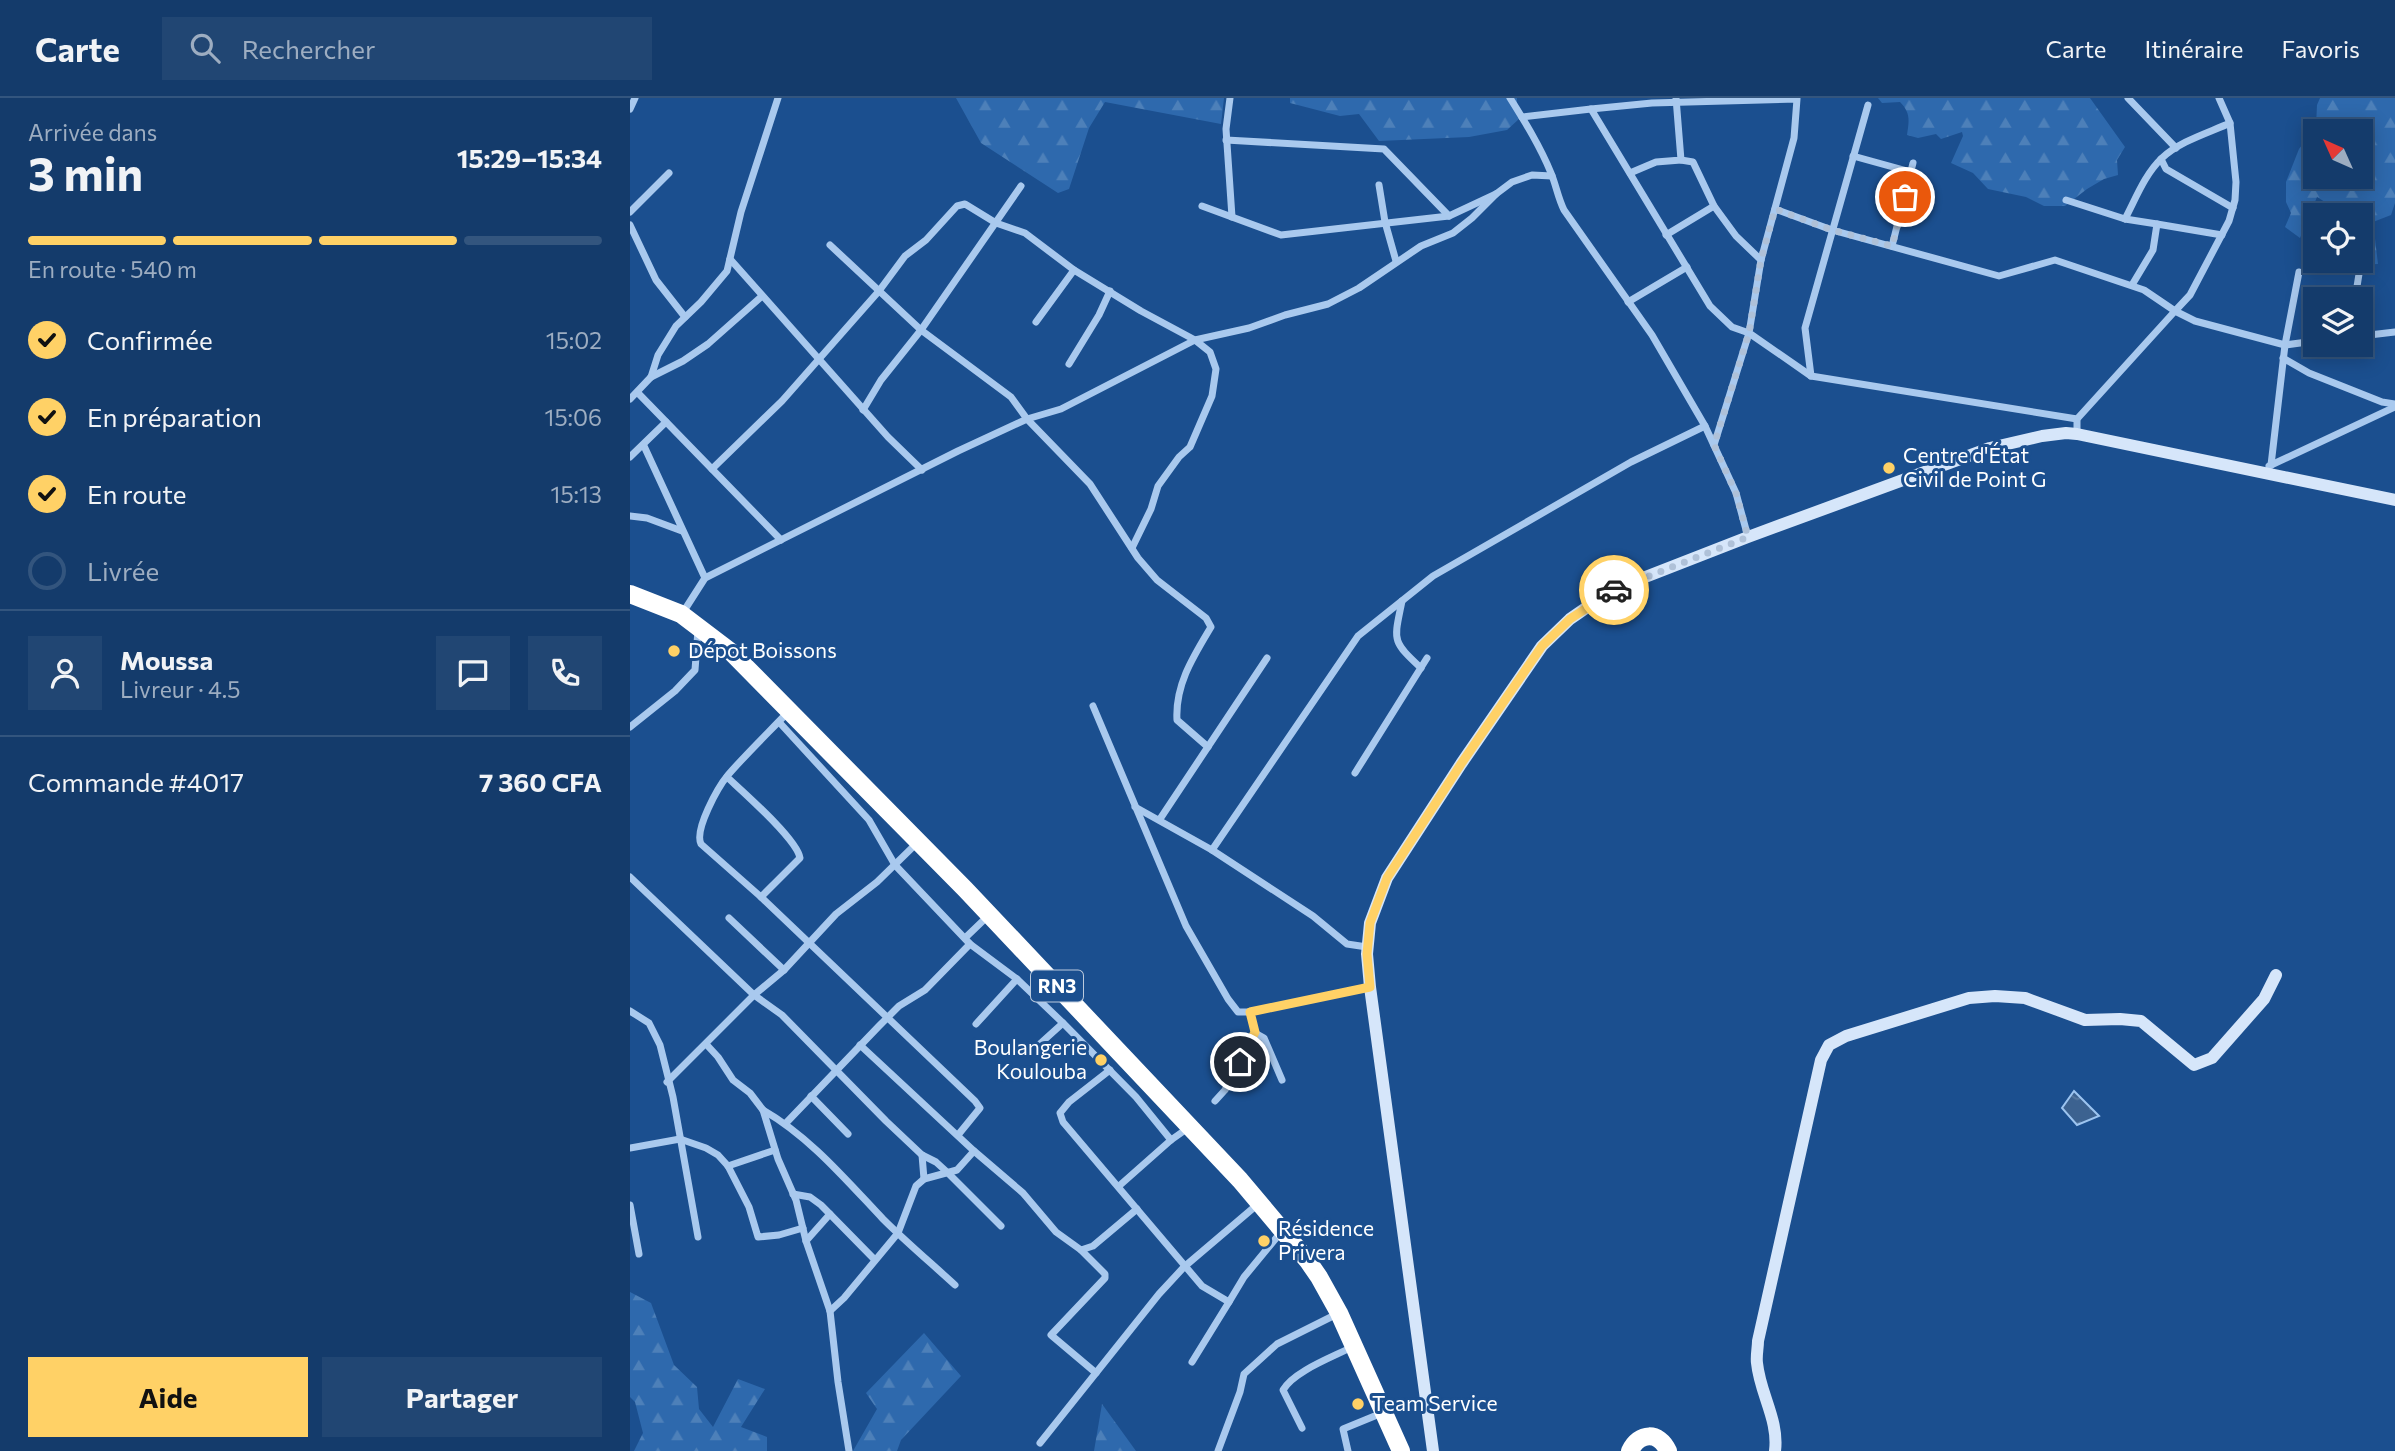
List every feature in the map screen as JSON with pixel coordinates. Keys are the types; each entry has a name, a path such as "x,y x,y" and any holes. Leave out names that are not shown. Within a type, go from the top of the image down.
{"highway":[{"name":"RN3","path":"630,594 681,614 731,652 784,716 919,842 1190,1126 1308,1261 1339,1313 1401,1451"},
{"path":"1630,1451 1634,1443 1648,1435 1660,1438 1668,1451"}],"street":[{"path":"630,109 635,98"},
{"path":"630,399 651,377 658,355 676,326 727,271 741,212 778,98"},
{"path":"1230,98 1227,106 1226,141 1232,217"},
{"path":"1510,98 1533,135 1564,210 1652,335 1705,426 1736,493 1748,537"},
{"path":"2128,98 2176,148"},
{"path":"2077,434 2077,419 2190,295 2222,236 2233,208 2236,183 2230,123 2219,98"},
{"path":"1522,117 1676,100 1797,99 1794,138 1761,260 1749,333 1714,445"},
{"path":"1676,100 1681,160"},
{"path":"1811,376 1804,328 1868,105"},
{"path":"1591,109 1710,306 1732,327 1749,333 1811,376 2077,419"},
{"path":"2125,219 2142,185 2161,159 2176,148 2230,123"},
{"path":"1226,141 1384,149 1448,216"},
{"path":"1853,156 1911,172"},
{"path":"2161,159 2166,169 2233,208"},
{"path":"1630,173 1656,162 1693,162 1714,206 1736,236 1761,260"},
{"path":"1892,246 1913,163"},
{"path":"630,212 669,173"},
{"path":"681,614 705,579 781,540 1027,419 1060,409 1195,340 1249,328 1284,315 1328,304 1359,288 1421,246 1452,233 1512,182 1532,175 1552,176"},
{"path":"1379,185 1385,222 1396,261"},
{"path":"863,410 881,380 921,330 1021,186"},
{"path":"1202,206 1281,234 1448,216 1496,194"},
{"path":"2066,200 2125,219 2222,236"},
{"path":"712,469 782,401 879,291 905,256 926,240 960,204 965,204 996,223 1025,233 1074,270 1195,340 1210,352 1216,369 1212,396 1190,447 1179,457 1158,486 1151,509 1132,548"},
{"path":"1666,235 1714,206"},
{"path":"1775,209 1832,230 1999,276 2055,260 2144,290 2195,321 2285,345 2303,343"},
{"path":"2132,285 2153,250 2157,223"},
{"path":"630,225 656,280 685,317"},
{"path":"830,245 921,330 1011,397 1027,419 1090,484 1132,548 1157,580 1206,618 1211,627 1183,677 1176,701 1177,720 1208,747"},
{"path":"730,259 863,410 922,470"},
{"path":"1628,302 1687,267"},
{"path":"1036,322 1074,270"},
{"path":"2272,465 2283,358 2299,272"},
{"path":"2356,287 2358,274"},
{"path":"1069,364 1099,315 1110,290"},
{"path":"651,377 683,361 708,344 762,296"},
{"path":"2373,335 2395,332"},
{"path":"2283,358 2309,373 2395,406"},
{"path":"638,393 781,540"},
{"path":"2255,472 2395,406"},
{"path":"630,457 666,422"},
{"path":"1212,850 1358,636 1433,576 1631,462 1705,426"},
{"path":"1433,1451 1370,987 1367,947 1370,923 1387,878 1542,646 1570,619 1612,590 1990,448 2042,436 2077,434 2395,500"},
{"path":"644,446 705,579"},
{"path":"630,516 647,518 682,531"},
{"path":"1402,601 1395,637 1398,646 1421,668"},
{"path":"630,727 675,691 695,670 698,625"},
{"path":"1160,819 1267,658"},
{"path":"1355,773 1427,658"},
{"path":"1093,706 1186,926 1238,1012 1250,1012 1370,987"},
{"path":"958,1135 980,1108 809,942 701,844 700,826 727,777 784,716 869,820 895,865 968,941 1017,979 1063,1023 1110,1070 1171,1140"},
{"path":"727,777 778,827 799,852 800,858 761,897"},
{"path":"1134,807 1212,850 1313,916 1347,944 1367,947"},
{"path":"667,1082 754,995 784,970 836,914 919,842"},
{"path":"630,877 754,995 782,1015 922,1155 948,1173 1001,1226"},
{"path":"786,1123 886,1019 925,990 989,915"},
{"path":"729,918 784,970"},
{"path":"1775,1451 1772,1415 1757,1364 1758,1341 1821,1060 1829,1045 1846,1037 1969,998 1995,996 2025,998 2085,1020 2141,1021 2194,1065 2212,1058 2264,999 2276,975"},
{"path":"976,1024 1017,979"},
{"path":"630,1011 649,1023 660,1045 698,1237"},
{"path":"1216,1101 1255,1032 1250,1012"},
{"path":"1032,1051 1063,1023"},
{"path":"1255,1032 1264,1038 1282,1080"},
{"path":"706,1044 733,1080 750,1093 763,1110 775,1150 793,1194 830,1311 849,1451"},
{"path":"860,1045 1023,1193 1056,1232 1081,1250 1105,1274 1105,1278 1051,1335 1096,1373"},
{"path":"1110,1070 1069,1102 1060,1112 1063,1122 1184,1267 1202,1286 1229,1302"},
{"path":"811,1096 848,1135"},
{"path":"763,1110 786,1123 816,1150 898,1233 956,1285"},
{"path":"1119,1186 1190,1126"},
{"path":"630,1149 680,1139 706,1148 729,1166 758,1237 779,1236 803,1228"},
{"path":"729,1166 775,1150"},
{"path":"830,1311 898,1233 916,1186 924,1180 957,1170 974,1151"},
{"path":"922,1155 924,1180"},
{"path":"793,1194 810,1197 874,1259"},
{"path":"1040,1443 1159,1294 1184,1267 1259,1203"},
{"path":"630,1205 639,1254"},
{"path":"1081,1250 1093,1247 1138,1209"},
{"path":"806,1241 830,1214"},
{"path":"1192,1362 1244,1277 1283,1231"},
{"path":"1218,1451 1244,1374 1277,1344 1339,1313"},
{"path":"1302,1428 1283,1390 1284,1386 1300,1373 1353,1347"},
{"path":"1348,1451 1343,1429 1385,1412"}],"green space":[{"path":"956,98 1224,98 1221,124 1105,102 1089,128 1069,189 1058,193 981,143"},
{"path":"1290,98 1517,98 1520,118 1507,130 1469,137 1379,141 1359,114 1340,116 1290,103"},
{"path":"1878,98 2090,98 2125,147 2117,160 2118,175 2104,179 2065,206 2044,206 2026,197 1988,189 1973,173 1951,163 1963,136 1962,132 1941,139 1936,134 1918,138 1907,135 1908,117 1904,106 1900,102 1882,103"},
{"path":"2320,98 2395,98 2395,203 2391,215 2373,222 2373,203 2325,203 2317,197 2315,203 2303,203 2303,231 2300,238 2285,227 2291,213 2286,202 2286,182 2303,144 2303,189 2373,189 2373,119 2316,119"},
{"path":"2373,222 2378,264 2373,264"},
{"path":"630,1292 651,1303 674,1365 697,1387 699,1409 713,1427 738,1379 765,1389 741,1427 767,1437 767,1451 634,1451 643,1433 635,1402 630,1397"},
{"path":"924,1333 961,1376 901,1440 897,1451 853,1451 877,1409 866,1393"},
{"path":"1102,1404 1136,1451 1094,1451"}],"water":[{"path":"2074,1091 2099,1116 2077,1125 2062,1108"}],"way so far":[{"path":"1614,590 1748,537 1736,493 1714,445 1749,333 1761,260 1775,209 1832,230 1892,246 1905,197"}],"place":[{"name":"Centre d'État Civil de Point G","path":"1889,468"},
{"name":"Dépot Boissons","path":"674,651"},
{"name":"Boulangerie Koulouba","path":"1101,1060"},
{"name":"Résidence Privera","path":"1264,1241"},
{"name":"Team Service","path":"1358,1404"}],"route":[{"path":"1240,1062 1255,1032 1250,1012 1370,987 1367,954 1370,923 1387,878 1542,646 1570,619 1614,590"}]}
